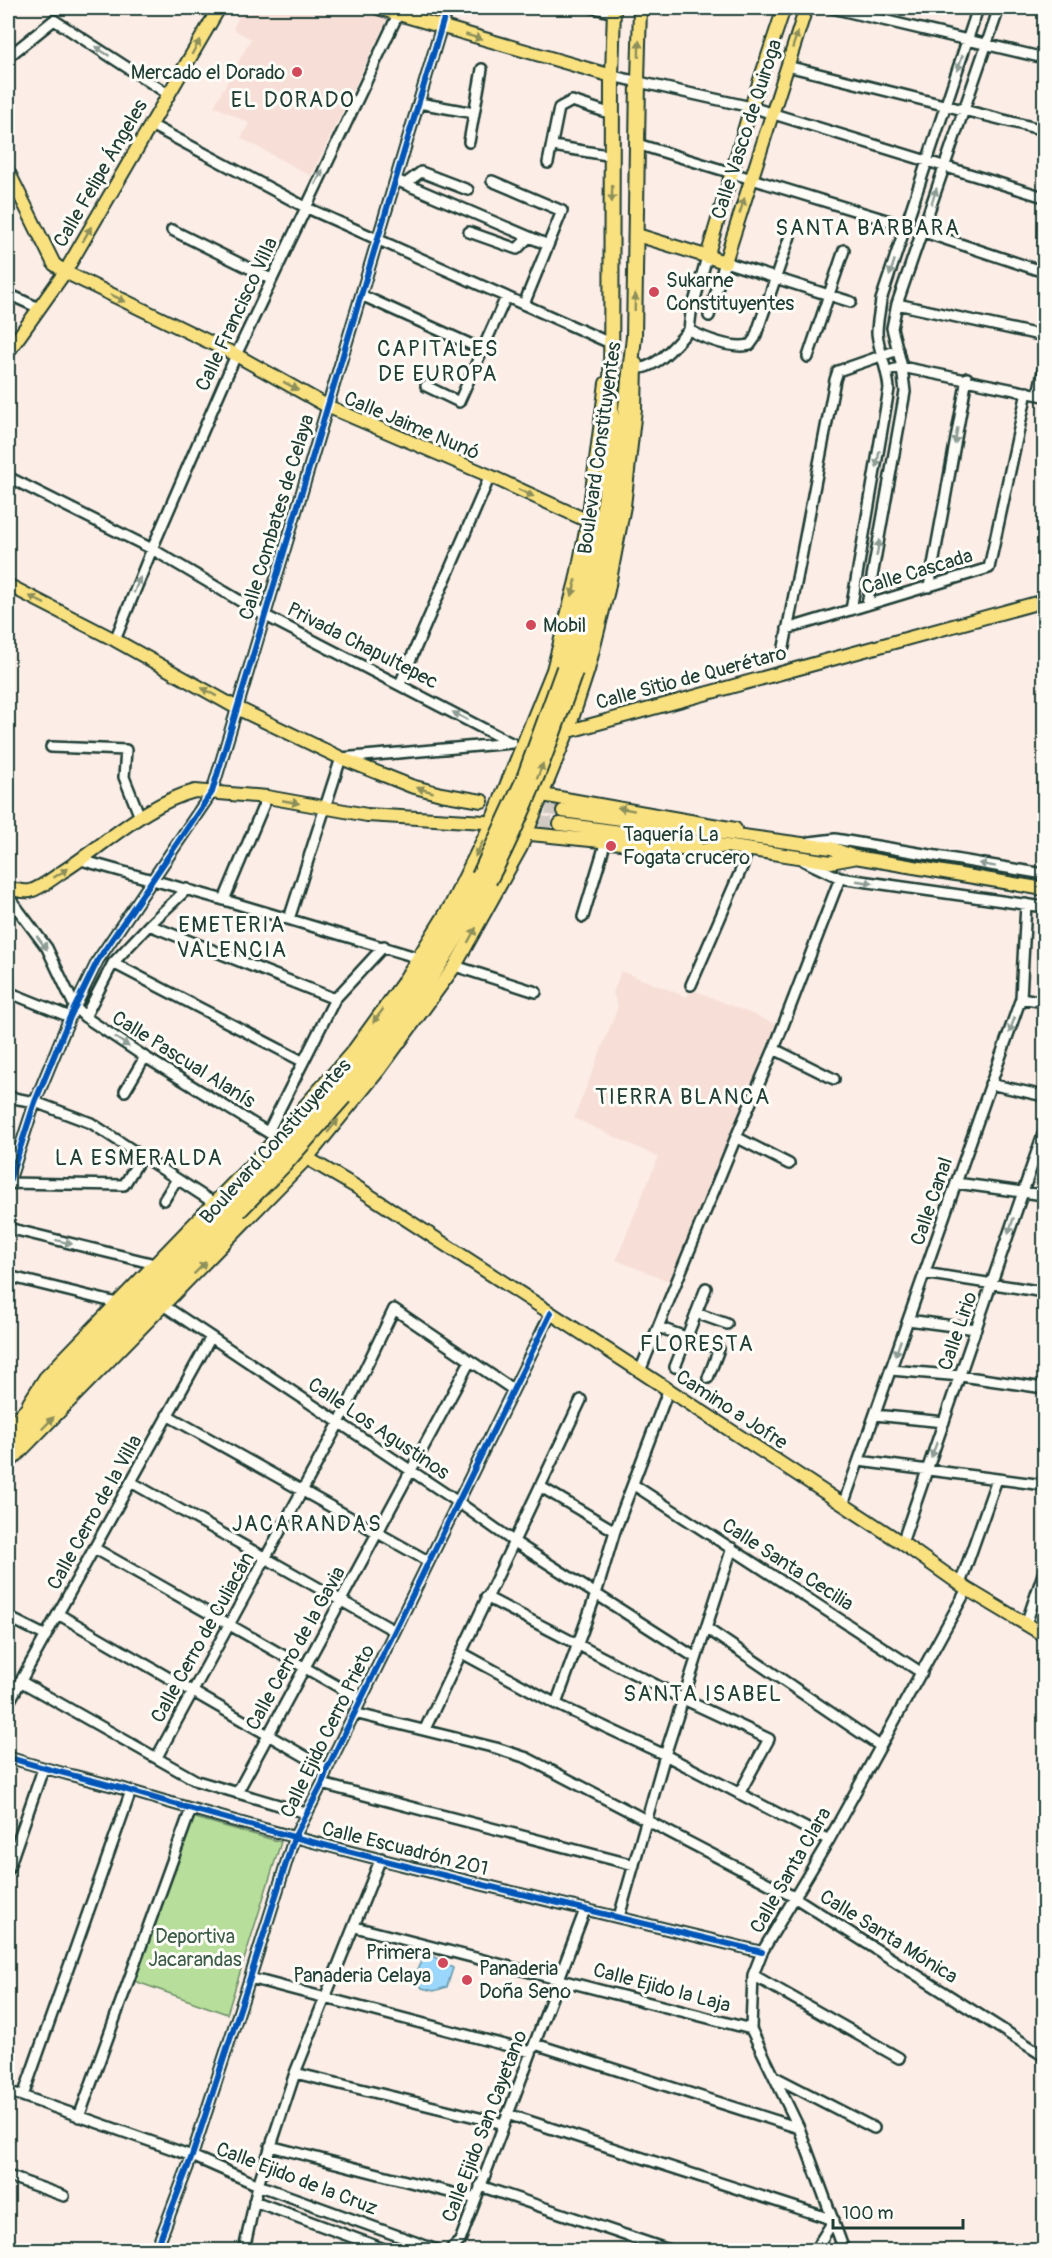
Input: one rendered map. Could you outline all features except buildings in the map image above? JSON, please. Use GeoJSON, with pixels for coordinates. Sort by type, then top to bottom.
{"type":"FeatureCollection","features":[{"type":"Feature","properties":{"kind":"highway","name":"Boulevard Constituyentes"},"geometry":{"type":"LineString","coordinates":[[8,1449],[315,1131],[371,1063],[438,969],[468,920],[510,842],[534,785],[575,672],[592,586],[604,501],[611,438],[612,76]]}},
{"type":"Feature","properties":{"kind":"highway","name":"Boulevard Constituyentes"},"geometry":{"type":"LineString","coordinates":[[592,586],[615,505],[633,369],[638,81]]}},
{"type":"Feature","properties":{"kind":"highway","name":"Boulevard Constituyentes"},"geometry":{"type":"LineString","coordinates":[[8,1429],[157,1296]]}},
{"type":"Feature","properties":{"kind":"main road","name":"Calle Felipe Ángeles"},"geometry":{"type":"LineString","coordinates":[[8,352],[65,272],[219,8]]}},
{"type":"Feature","properties":{"kind":"main road"},"geometry":{"type":"LineString","coordinates":[[378,8],[399,11],[441,28],[612,76]]}},
{"type":"Feature","properties":{"kind":"main road","name":"Boulevard Constituyentes"},"geometry":{"type":"LineString","coordinates":[[638,81],[640,8]]}},
{"type":"Feature","properties":{"kind":"main road","name":"Calle Vasco de Quiroga"},"geometry":{"type":"LineString","coordinates":[[707,257],[751,107],[784,8]]}},
{"type":"Feature","properties":{"kind":"main road","name":"Calle Vasco de Quiroga"},"geometry":{"type":"LineString","coordinates":[[725,262],[806,8]]}},
{"type":"Feature","properties":{"kind":"main road","name":"Boulevard Constituyentes"},"geometry":{"type":"LineString","coordinates":[[612,76],[614,10]]}},
{"type":"Feature","properties":{"kind":"main road","name":"Calle Jaime Nunó"},"geometry":{"type":"LineString","coordinates":[[8,171],[54,264],[65,272],[236,355],[327,406],[490,476],[588,522]]}},
{"type":"Feature","properties":{"kind":"main road"},"geometry":{"type":"LineString","coordinates":[[637,235],[725,262]]}},
{"type":"Feature","properties":{"kind":"main road"},"geometry":{"type":"LineString","coordinates":[[19,1418],[45,1378],[236,1181],[272,1135],[354,1050],[419,958],[451,905],[504,791],[518,743],[552,670],[576,581],[588,522],[610,343]]}},
{"type":"Feature","properties":{"kind":"main road"},"geometry":{"type":"LineString","coordinates":[[8,1464],[157,1296],[259,1208],[307,1158],[380,1070],[455,966],[527,833],[568,731],[588,670],[608,590],[624,507],[635,410],[633,369]]}},
{"type":"Feature","properties":{"kind":"main road"},"geometry":{"type":"LineString","coordinates":[[8,585],[115,639],[237,708],[342,758],[411,786],[482,801]]}},
{"type":"Feature","properties":{"kind":"main road","name":"Calle Sitio de Querétaro"},"geometry":{"type":"LineString","coordinates":[[518,743],[1044,601]]}},
{"type":"Feature","properties":{"kind":"main road"},"geometry":{"type":"LineString","coordinates":[[504,791],[543,795],[731,827],[764,840]]}},
{"type":"Feature","properties":{"kind":"main road"},"geometry":{"type":"LineString","coordinates":[[8,888],[20,891],[38,888],[140,817],[184,794],[195,792],[267,797],[367,814],[387,822],[487,825],[527,833],[700,850],[725,846]]}},
{"type":"Feature","properties":{"kind":"main road"},"geometry":{"type":"LineString","coordinates":[[563,811],[831,848],[855,858],[1044,889]]}},
{"type":"Feature","properties":{"kind":"main road"},"geometry":{"type":"LineString","coordinates":[[560,824],[831,862],[855,858]]}},
{"type":"Feature","properties":{"kind":"main road","name":"Camino a Jofre"},"geometry":{"type":"LineString","coordinates":[[272,1135],[640,1371],[964,1586],[1044,1635]]}},
{"type":"Feature","properties":{"kind":"street","name":"Calle Combates de Celaya"},"geometry":{"type":"LineString","coordinates":[[8,1184],[35,1102],[70,1017],[98,960],[212,792],[377,240],[401,182],[419,103],[447,8]]}},
{"type":"Feature","properties":{"kind":"street"},"geometry":{"type":"LineString","coordinates":[[594,8],[614,10]]}},
{"type":"Feature","properties":{"kind":"street"},"geometry":{"type":"LineString","coordinates":[[832,8],[1044,58]]}},
{"type":"Feature","properties":{"kind":"street"},"geometry":{"type":"LineString","coordinates":[[851,610],[889,389],[888,371],[881,356],[877,332],[881,300],[978,8]]}},
{"type":"Feature","properties":{"kind":"street"},"geometry":{"type":"LineString","coordinates":[[867,605],[905,392],[902,367],[892,328],[897,304],[999,8]]}},
{"type":"Feature","properties":{"kind":"street","name":"Calle Francisco Villa"},"geometry":{"type":"LineString","coordinates":[[115,639],[236,355],[399,11]]}},
{"type":"Feature","properties":{"kind":"street"},"geometry":{"type":"LineString","coordinates":[[8,57],[54,20],[168,94]]}},
{"type":"Feature","properties":{"kind":"street"},"geometry":{"type":"LineString","coordinates":[[787,66],[1044,130]]}},
{"type":"Feature","properties":{"kind":"street"},"geometry":{"type":"LineString","coordinates":[[469,142],[482,69]]}},
{"type":"Feature","properties":{"kind":"street"},"geometry":{"type":"LineString","coordinates":[[612,76],[751,107],[1044,196]]}},
{"type":"Feature","properties":{"kind":"street"},"geometry":{"type":"LineString","coordinates":[[548,163],[559,108],[572,101],[612,114]]}},
{"type":"Feature","properties":{"kind":"street"},"geometry":{"type":"LineString","coordinates":[[419,103],[474,113]]}},
{"type":"Feature","properties":{"kind":"street"},"geometry":{"type":"LineString","coordinates":[[151,125],[305,207],[610,343]]}},
{"type":"Feature","properties":{"kind":"street"},"geometry":{"type":"LineString","coordinates":[[637,144],[922,231],[1044,272]]}},
{"type":"Feature","properties":{"kind":"street"},"geometry":{"type":"LineString","coordinates":[[553,146],[613,156]]}},
{"type":"Feature","properties":{"kind":"street"},"geometry":{"type":"LineString","coordinates":[[401,182],[421,172],[468,190]]}},
{"type":"Feature","properties":{"kind":"street"},"geometry":{"type":"LineString","coordinates":[[492,181],[562,211],[524,304]]}},
{"type":"Feature","properties":{"kind":"street"},"geometry":{"type":"LineString","coordinates":[[401,182],[548,245]]}},
{"type":"Feature","properties":{"kind":"street"},"geometry":{"type":"LineString","coordinates":[[172,230],[271,279]]}},
{"type":"Feature","properties":{"kind":"street"},"geometry":{"type":"LineString","coordinates":[[469,232],[517,249],[522,247],[529,237]]}},
{"type":"Feature","properties":{"kind":"street"},"geometry":{"type":"LineString","coordinates":[[689,330],[702,337],[739,348],[750,345],[755,338],[790,236]]}},
{"type":"Feature","properties":{"kind":"street"},"geometry":{"type":"LineString","coordinates":[[808,357],[844,250]]}},
{"type":"Feature","properties":{"kind":"street"},"geometry":{"type":"LineString","coordinates":[[633,369],[647,367],[660,360],[689,330],[691,313],[707,257]]}},
{"type":"Feature","properties":{"kind":"street"},"geometry":{"type":"LineString","coordinates":[[709,316],[725,262],[775,280],[851,302]]}},
{"type":"Feature","properties":{"kind":"street"},"geometry":{"type":"LineString","coordinates":[[8,294],[39,308]]}},
{"type":"Feature","properties":{"kind":"street"},"geometry":{"type":"LineString","coordinates":[[361,295],[483,350]]}},
{"type":"Feature","properties":{"kind":"street"},"geometry":{"type":"LineString","coordinates":[[426,387],[459,402],[506,297]]}},
{"type":"Feature","properties":{"kind":"street"},"geometry":{"type":"LineString","coordinates":[[897,304],[1044,336]]}},
{"type":"Feature","properties":{"kind":"street"},"geometry":{"type":"LineString","coordinates":[[784,647],[838,372],[898,350]]}},
{"type":"Feature","properties":{"kind":"street"},"geometry":{"type":"LineString","coordinates":[[888,371],[902,367],[967,378],[1041,395],[1044,366]]}},
{"type":"Feature","properties":{"kind":"street"},"geometry":{"type":"LineString","coordinates":[[929,587],[967,378]]}},
{"type":"Feature","properties":{"kind":"street","name":"Calle Cascada"},"geometry":{"type":"LineString","coordinates":[[787,629],[989,568],[1027,392]]}},
{"type":"Feature","properties":{"kind":"street"},"geometry":{"type":"LineString","coordinates":[[400,684],[490,476]]}},
{"type":"Feature","properties":{"kind":"street","name":"Privada Chapultepec"},"geometry":{"type":"LineString","coordinates":[[8,477],[152,549],[264,615],[518,743]]}},
{"type":"Feature","properties":{"kind":"street","name":"Calle Sitio de Querétaro"},"geometry":{"type":"LineString","coordinates":[[342,758],[518,743]]}},
{"type":"Feature","properties":{"kind":"street"},"geometry":{"type":"LineString","coordinates":[[51,747],[126,750],[124,777],[140,817]]}},
{"type":"Feature","properties":{"kind":"street"},"geometry":{"type":"LineString","coordinates":[[289,920],[342,758]]}},
{"type":"Feature","properties":{"kind":"street"},"geometry":{"type":"LineString","coordinates":[[224,900],[267,797]]}},
{"type":"Feature","properties":{"kind":"street"},"geometry":{"type":"LineString","coordinates":[[801,844],[835,839],[1044,873]]}},
{"type":"Feature","properties":{"kind":"street"},"geometry":{"type":"LineString","coordinates":[[583,917],[606,841]]}},
{"type":"Feature","properties":{"kind":"street"},"geometry":{"type":"LineString","coordinates":[[691,985],[748,849]]}},
{"type":"Feature","properties":{"kind":"street"},"geometry":{"type":"LineString","coordinates":[[791,855],[840,878],[1044,907]]}},
{"type":"Feature","properties":{"kind":"street"},"geometry":{"type":"LineString","coordinates":[[81,860],[419,958]]}},
{"type":"Feature","properties":{"kind":"street"},"geometry":{"type":"LineString","coordinates":[[640,1371],[774,1049],[840,878]]}},
{"type":"Feature","properties":{"kind":"street"},"geometry":{"type":"LineString","coordinates":[[85,1017],[113,963],[187,890]]}},
{"type":"Feature","properties":{"kind":"street","name":"Calle Pascual Alanís"},"geometry":{"type":"LineString","coordinates":[[8,896],[47,948],[75,1007],[85,1017],[145,1057],[272,1135]]}},
{"type":"Feature","properties":{"kind":"street","name":"Calle Canal"},"geometry":{"type":"LineString","coordinates":[[843,1505],[1021,998],[1026,904]]}},
{"type":"Feature","properties":{"kind":"street"},"geometry":{"type":"LineString","coordinates":[[149,925],[335,999]]}},
{"type":"Feature","properties":{"kind":"street"},"geometry":{"type":"LineString","coordinates":[[272,1135],[302,1061],[335,999],[384,946]]}},
{"type":"Feature","properties":{"kind":"street"},"geometry":{"type":"LineString","coordinates":[[113,963],[302,1061]]}},
{"type":"Feature","properties":{"kind":"street"},"geometry":{"type":"LineString","coordinates":[[455,966],[536,992]]}},
{"type":"Feature","properties":{"kind":"street"},"geometry":{"type":"LineString","coordinates":[[8,992],[70,1017]]}},
{"type":"Feature","properties":{"kind":"street"},"geometry":{"type":"LineString","coordinates":[[1021,998],[1044,1002]]}},
{"type":"Feature","properties":{"kind":"street"},"geometry":{"type":"LineString","coordinates":[[774,1049],[834,1079]]}},
{"type":"Feature","properties":{"kind":"street"},"geometry":{"type":"LineString","coordinates":[[125,1091],[145,1057]]}},
{"type":"Feature","properties":{"kind":"street"},"geometry":{"type":"LineString","coordinates":[[990,1084],[1044,1096]]}},
{"type":"Feature","properties":{"kind":"street"},"geometry":{"type":"LineString","coordinates":[[8,1097],[35,1102],[91,1123],[214,1203]]}},
{"type":"Feature","properties":{"kind":"street","name":"Calle Lirio"},"geometry":{"type":"LineString","coordinates":[[902,1543],[1044,1131]]}},
{"type":"Feature","properties":{"kind":"street"},"geometry":{"type":"LineString","coordinates":[[736,1137],[789,1164]]}},
{"type":"Feature","properties":{"kind":"street"},"geometry":{"type":"LineString","coordinates":[[8,1184],[124,1185],[142,1156]]}},
{"type":"Feature","properties":{"kind":"street"},"geometry":{"type":"LineString","coordinates":[[164,1200],[177,1179]]}},
{"type":"Feature","properties":{"kind":"street"},"geometry":{"type":"LineString","coordinates":[[236,1181],[253,1191],[259,1208]]}},
{"type":"Feature","properties":{"kind":"street"},"geometry":{"type":"LineString","coordinates":[[956,1183],[1044,1195]]}},
{"type":"Feature","properties":{"kind":"street"},"geometry":{"type":"LineString","coordinates":[[8,1228],[155,1264]]}},
{"type":"Feature","properties":{"kind":"street"},"geometry":{"type":"LineString","coordinates":[[924,1273],[1044,1292]]}},
{"type":"Feature","properties":{"kind":"street"},"geometry":{"type":"LineString","coordinates":[[8,1276],[117,1303]]}},
{"type":"Feature","properties":{"kind":"street"},"geometry":{"type":"LineString","coordinates":[[675,1367],[706,1288]]}},
{"type":"Feature","properties":{"kind":"street","name":"Calle Los Agustinos"},"geometry":{"type":"LineString","coordinates":[[157,1296],[211,1337],[513,1541],[696,1658]]}},
{"type":"Feature","properties":{"kind":"street","name":"Calle Cerro de Culiacán"},"geometry":{"type":"LineString","coordinates":[[157,1757],[339,1423],[394,1309],[470,1361]]}},
{"type":"Feature","properties":{"kind":"street","name":"Calle Ejido Cerro Prieto"},"geometry":{"type":"LineString","coordinates":[[156,2250],[192,2156],[294,1838],[322,1784],[393,1630],[551,1313]]}},
{"type":"Feature","properties":{"kind":"street"},"geometry":{"type":"LineString","coordinates":[[696,1313],[727,1324]]}},
{"type":"Feature","properties":{"kind":"street"},"geometry":{"type":"LineString","coordinates":[[908,1320],[976,1329]]}},
{"type":"Feature","properties":{"kind":"street"},"geometry":{"type":"LineString","coordinates":[[658,1327],[719,1348],[708,1378]]}},
{"type":"Feature","properties":{"kind":"street","name":"Calle Cerro de la Villa"},"geometry":{"type":"LineString","coordinates":[[8,1704],[211,1337]]}},
{"type":"Feature","properties":{"kind":"street"},"geometry":{"type":"LineString","coordinates":[[470,1361],[512,1389]]}},
{"type":"Feature","properties":{"kind":"street","name":"Calle Cerro de la Gavia"},"geometry":{"type":"LineString","coordinates":[[237,1793],[470,1361]]}},
{"type":"Feature","properties":{"kind":"street"},"geometry":{"type":"LineString","coordinates":[[891,1370],[961,1376],[1044,1388]]}},
{"type":"Feature","properties":{"kind":"street"},"geometry":{"type":"LineString","coordinates":[[556,1704],[597,1594],[615,1531],[668,1391]]}},
{"type":"Feature","properties":{"kind":"street"},"geometry":{"type":"LineString","coordinates":[[425,1729],[581,1400]]}},
{"type":"Feature","properties":{"kind":"street"},"geometry":{"type":"LineString","coordinates":[[167,1415],[428,1561]]}},
{"type":"Feature","properties":{"kind":"street"},"geometry":{"type":"LineString","coordinates":[[875,1415],[945,1422]]}},
{"type":"Feature","properties":{"kind":"street"},"geometry":{"type":"LineString","coordinates":[[859,1461],[1044,1485]]}},
{"type":"Feature","properties":{"kind":"street","name":"Calle Santa Clara"},"geometry":{"type":"LineString","coordinates":[[844,2250],[799,2128],[751,2029],[753,1975],[762,1952],[829,1840],[922,1673],[964,1586],[997,1479]]}},
{"type":"Feature","properties":{"kind":"street"},"geometry":{"type":"LineString","coordinates":[[131,1482],[393,1630]]}},
{"type":"Feature","properties":{"kind":"street","name":"Calle Santa Cecilia"},"geometry":{"type":"LineString","coordinates":[[634,1485],[922,1673]]}},
{"type":"Feature","properties":{"kind":"street"},"geometry":{"type":"LineString","coordinates":[[541,1487],[615,1531]]}},
{"type":"Feature","properties":{"kind":"street"},"geometry":{"type":"LineString","coordinates":[[94,1548],[360,1699]]}},
{"type":"Feature","properties":{"kind":"street"},"geometry":{"type":"LineString","coordinates":[[618,1917],[665,1755],[732,1548]]}},
{"type":"Feature","properties":{"kind":"street"},"geometry":{"type":"LineString","coordinates":[[1026,1624],[1044,1573]]}},
{"type":"Feature","properties":{"kind":"street"},"geometry":{"type":"LineString","coordinates":[[486,1597],[683,1699],[769,1739],[739,1794]]}},
{"type":"Feature","properties":{"kind":"street"},"geometry":{"type":"LineString","coordinates":[[58,1614],[327,1769]]}},
{"type":"Feature","properties":{"kind":"street"},"geometry":{"type":"LineString","coordinates":[[8,1617],[46,1636]]}},
{"type":"Feature","properties":{"kind":"street"},"geometry":{"type":"LineString","coordinates":[[706,1628],[880,1746]]}},
{"type":"Feature","properties":{"kind":"street"},"geometry":{"type":"LineString","coordinates":[[462,1653],[556,1704],[665,1755],[829,1840]]}},
{"type":"Feature","properties":{"kind":"street"},"geometry":{"type":"LineString","coordinates":[[20,1681],[197,1781],[306,1813]]}},
{"type":"Feature","properties":{"kind":"street","name":"Calle Santa Mónica"},"geometry":{"type":"LineString","coordinates":[[354,1713],[425,1729],[527,1758],[794,1898],[1044,2056]]}},
{"type":"Feature","properties":{"kind":"street","name":"Calle Escuadrón 201"},"geometry":{"type":"LineString","coordinates":[[8,1757],[43,1769],[131,1791],[294,1838],[762,1952]]}},
{"type":"Feature","properties":{"kind":"street"},"geometry":{"type":"LineString","coordinates":[[8,1870],[43,1769]]}},
{"type":"Feature","properties":{"kind":"street"},"geometry":{"type":"LineString","coordinates":[[322,1784],[634,1865]]}},
{"type":"Feature","properties":{"kind":"street"},"geometry":{"type":"LineString","coordinates":[[23,2096],[131,1791]]}},
{"type":"Feature","properties":{"kind":"street"},"geometry":{"type":"LineString","coordinates":[[79,2117],[191,1809]]}},
{"type":"Feature","properties":{"kind":"street"},"geometry":{"type":"LineString","coordinates":[[244,2250],[258,2185],[295,2073],[355,1928],[381,1858]]}},
{"type":"Feature","properties":{"kind":"street","name":"Calle Ejido San Cayetano"},"geometry":{"type":"LineString","coordinates":[[450,2250],[460,2241],[585,1910]]}},
{"type":"Feature","properties":{"kind":"street","name":"Calle Ejido la Laja"},"geometry":{"type":"LineString","coordinates":[[355,1928],[751,2029]]}},
{"type":"Feature","properties":{"kind":"street"},"geometry":{"type":"LineString","coordinates":[[753,1975],[899,2058]]}},
{"type":"Feature","properties":{"kind":"street"},"geometry":{"type":"LineString","coordinates":[[250,1978],[533,2048],[799,2128]]}},
{"type":"Feature","properties":{"kind":"street"},"geometry":{"type":"LineString","coordinates":[[295,2073],[505,2119],[834,2220],[815,2250]]}},
{"type":"Feature","properties":{"kind":"street"},"geometry":{"type":"LineString","coordinates":[[774,2077],[874,2128]]}},
{"type":"Feature","properties":{"kind":"street","name":"Calle Ejido de la Cruz"},"geometry":{"type":"LineString","coordinates":[[8,2091],[192,2156],[258,2185],[437,2250]]}},
{"type":"Feature","properties":{"kind":"street"},"geometry":{"type":"LineString","coordinates":[[270,2146],[476,2199]]}},
{"type":"Feature","properties":{"kind":"street"},"geometry":{"type":"LineString","coordinates":[[8,2176],[64,2196]]}},
{"type":"Feature","properties":{"kind":"street"},"geometry":{"type":"LineString","coordinates":[[480,2186],[669,2250]]}},
{"type":"Feature","properties":{"kind":"street"},"geometry":{"type":"LineString","coordinates":[[254,2201],[387,2250]]}},
{"type":"Feature","properties":{"kind":"shaded area","name":"Mercado el Dorado"},"geometry":{"type":"Polygon","coordinates":[[[243,8],[369,8],[390,14],[311,176],[241,138],[249,123],[214,106],[251,39],[233,29],[243,8]]]}},
{"type":"Feature","properties":{"kind":"shaded area"},"geometry":{"type":"Polygon","coordinates":[[[621,971],[687,997],[691,989],[778,1025],[671,1282],[616,1260],[658,1157],[574,1118],[618,1007],[613,993],[621,971]]]}},
{"type":"Feature","properties":{"kind":"green space","name":"Deportiva Jacarandas"},"geometry":{"type":"Polygon","coordinates":[[[192,1817],[281,1842],[227,2014],[129,1979],[192,1817]]]}},
{"type":"Feature","properties":{"kind":"water"},"geometry":{"type":"Polygon","coordinates":[[[427,1952],[453,1968],[447,1987],[434,1991],[422,1988],[414,1974],[427,1952]]]}},
{"type":"Feature","properties":{"kind":"tunnel"},"geometry":{"type":"LineString","coordinates":[[528,806],[563,811]]}},
{"type":"Feature","properties":{"kind":"tunnel"},"geometry":{"type":"LineString","coordinates":[[522,820],[560,824]]}},
{"type":"Feature","properties":{"kind":"cycle path"},"geometry":{"type":"LineString","coordinates":[[8,1185],[35,1102],[70,1017],[98,960],[212,792],[447,8]]}},
{"type":"Feature","properties":{"kind":"cycle path"},"geometry":{"type":"LineString","coordinates":[[156,2250],[192,2156],[294,1838],[551,1313]]}},
{"type":"Feature","properties":{"kind":"cycle path"},"geometry":{"type":"LineString","coordinates":[[8,1757],[290,1836],[762,1952]]}},
{"type":"Feature","properties":{"kind":"place","name":"Mercado el Dorado"},"geometry":{"type":"Point","coordinates":[297,72]}},
{"type":"Feature","properties":{"kind":"place","name":"Sukarne Constituyentes"},"geometry":{"type":"Point","coordinates":[654,292]}},
{"type":"Feature","properties":{"kind":"place","name":"Mobil"},"geometry":{"type":"Point","coordinates":[531,625]}},
{"type":"Feature","properties":{"kind":"place","name":"Taquería La Fogata crucero"},"geometry":{"type":"Point","coordinates":[611,846]}},
{"type":"Feature","properties":{"kind":"place","name":"Primera Panaderia Celaya"},"geometry":{"type":"Point","coordinates":[443,1963]}},
{"type":"Feature","properties":{"kind":"place","name":"Panaderia Doña Seno"},"geometry":{"type":"Point","coordinates":[467,1980]}},
{"type":"Feature","properties":{"kind":"district","name":"EL DORADO"},"geometry":{"type":"Point","coordinates":[293,99]}},
{"type":"Feature","properties":{"kind":"district","name":"SANTA BARBARA"},"geometry":{"type":"Point","coordinates":[868,227]}},
{"type":"Feature","properties":{"kind":"district","name":"CAPITALES DE EUROPA"},"geometry":{"type":"Point","coordinates":[438,360]}},
{"type":"Feature","properties":{"kind":"district","name":"EMETERIA VALENCIA"},"geometry":{"type":"Point","coordinates":[232,936]}},
{"type":"Feature","properties":{"kind":"district","name":"TIERRA BLANCA"},"geometry":{"type":"Point","coordinates":[683,1096]}},
{"type":"Feature","properties":{"kind":"district","name":"LA ESMERALDA"},"geometry":{"type":"Point","coordinates":[139,1157]}},
{"type":"Feature","properties":{"kind":"district","name":"FLORESTA"},"geometry":{"type":"Point","coordinates":[697,1343]}},
{"type":"Feature","properties":{"kind":"district","name":"JACARANDAS"},"geometry":{"type":"Point","coordinates":[307,1523]}},
{"type":"Feature","properties":{"kind":"district","name":"SANTA ISABEL"},"geometry":{"type":"Point","coordinates":[703,1693]}}]}
